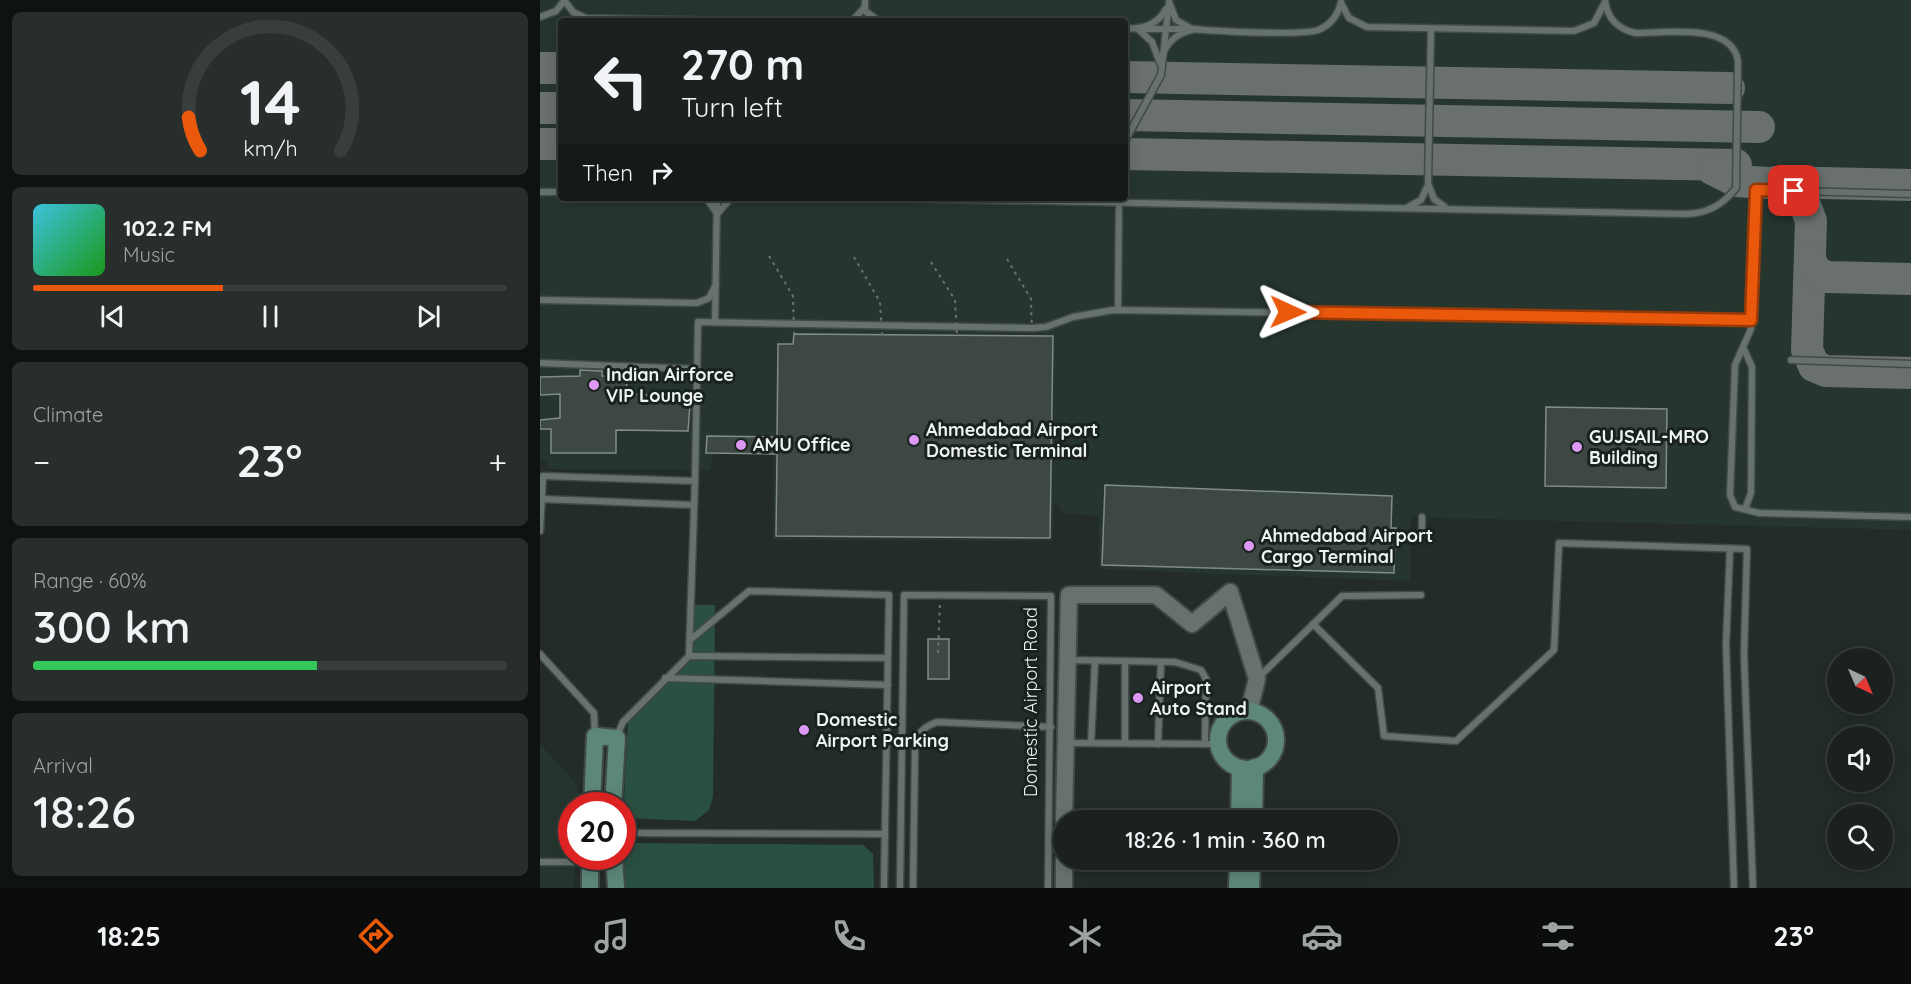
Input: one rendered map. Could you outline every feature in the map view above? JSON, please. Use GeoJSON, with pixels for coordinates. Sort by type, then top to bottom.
{"type":"FeatureCollection","features":[{"type":"Feature","properties":{"kind":"main road"},"geometry":{"type":"LineString","coordinates":[[1249,711],[1265,717],[1271,724],[1276,740],[1270,757],[1247,767],[1224,757],[1212,744],[1224,722],[1231,716],[1249,711]]}},
{"type":"Feature","properties":{"kind":"main road"},"geometry":{"type":"LineString","coordinates":[[593,792],[595,736],[617,738],[615,792]]}},
{"type":"Feature","properties":{"kind":"main road"},"geometry":{"type":"LineString","coordinates":[[1241,810],[1247,767]]}},
{"type":"Feature","properties":{"kind":"main road"},"geometry":{"type":"LineString","coordinates":[[1247,767],[1253,810]]}},
{"type":"Feature","properties":{"kind":"main road"},"geometry":{"type":"LineString","coordinates":[[588,870],[590,888]]}},
{"type":"Feature","properties":{"kind":"main road"},"geometry":{"type":"LineString","coordinates":[[615,870],[616,888]]}},
{"type":"Feature","properties":{"kind":"main road"},"geometry":{"type":"LineString","coordinates":[[1237,888],[1238,870]]}},
{"type":"Feature","properties":{"kind":"main road"},"geometry":{"type":"LineString","coordinates":[[1251,888],[1252,870]]}},
{"type":"Feature","properties":{"kind":"street"},"geometry":{"type":"LineString","coordinates":[[1064,810],[1069,595],[1156,595],[1191,624],[1230,592],[1257,679],[1249,711]]}},
{"type":"Feature","properties":{"kind":"street"},"geometry":{"type":"LineString","coordinates":[[1064,870],[1064,888]]}},
{"type":"Feature","properties":{"kind":"lane"},"geometry":{"type":"LineString","coordinates":[[540,17],[556,11],[564,0],[573,12],[586,18]]}},
{"type":"Feature","properties":{"kind":"lane"},"geometry":{"type":"LineString","coordinates":[[1341,1],[1349,18],[1362,26],[1580,31],[1598,19],[1605,0]]}},
{"type":"Feature","properties":{"kind":"lane"},"geometry":{"type":"LineString","coordinates":[[1128,200],[1693,214],[1717,206],[1736,188],[1738,61],[1733,47],[1726,39],[1712,34],[1635,33],[1625,30],[1609,16],[1605,0]]}},
{"type":"Feature","properties":{"kind":"lane"},"geometry":{"type":"LineString","coordinates":[[1169,1],[1171,12],[1179,23],[1196,29]]}},
{"type":"Feature","properties":{"kind":"lane"},"geometry":{"type":"LineString","coordinates":[[1128,136],[1161,75],[1160,63],[1169,1]]}},
{"type":"Feature","properties":{"kind":"lane"},"geometry":{"type":"LineString","coordinates":[[1138,29],[1160,18],[1169,1]]}},
{"type":"Feature","properties":{"kind":"lane"},"geometry":{"type":"LineString","coordinates":[[1128,28],[1314,31],[1334,18],[1341,1]]}},
{"type":"Feature","properties":{"kind":"lane"},"geometry":{"type":"LineString","coordinates":[[854,18],[865,3]]}},
{"type":"Feature","properties":{"kind":"lane"},"geometry":{"type":"LineString","coordinates":[[865,3],[865,11],[875,18]]}},
{"type":"Feature","properties":{"kind":"lane"},"geometry":{"type":"LineString","coordinates":[[1138,29],[1152,42],[1160,63]]}},
{"type":"Feature","properties":{"kind":"lane"},"geometry":{"type":"LineString","coordinates":[[1160,63],[1164,50],[1173,40],[1184,32],[1196,29]]}},
{"type":"Feature","properties":{"kind":"lane"},"geometry":{"type":"LineString","coordinates":[[1431,29],[1428,184],[1434,199],[1449,208]]}},
{"type":"Feature","properties":{"kind":"lane"},"geometry":{"type":"LineString","coordinates":[[1401,208],[1418,202],[1428,184]]}},
{"type":"Feature","properties":{"kind":"lane"},"geometry":{"type":"LineString","coordinates":[[1745,509],[1751,493],[1752,367],[1744,348],[1744,342],[1750,332],[1751,320],[1756,190],[1911,194]]}},
{"type":"Feature","properties":{"kind":"lane"},"geometry":{"type":"LineString","coordinates":[[540,192],[558,192]]}},
{"type":"Feature","properties":{"kind":"lane"},"geometry":{"type":"LineString","coordinates":[[709,201],[717,215]]}},
{"type":"Feature","properties":{"kind":"lane"},"geometry":{"type":"LineString","coordinates":[[715,322],[717,201]]}},
{"type":"Feature","properties":{"kind":"lane"},"geometry":{"type":"LineString","coordinates":[[717,215],[721,206],[727,201]]}},
{"type":"Feature","properties":{"kind":"lane"},"geometry":{"type":"LineString","coordinates":[[1118,310],[1119,201]]}},
{"type":"Feature","properties":{"kind":"lane"},"geometry":{"type":"LineString","coordinates":[[540,300],[697,303],[709,298],[716,284]]}},
{"type":"Feature","properties":{"kind":"lane"},"geometry":{"type":"LineString","coordinates":[[689,656],[698,322],[1032,328],[1118,310],[1751,320]]}},
{"type":"Feature","properties":{"kind":"lane"},"geometry":{"type":"LineString","coordinates":[[1744,348],[1734,365],[1730,495],[1733,505],[1762,514],[1911,517]]}},
{"type":"Feature","properties":{"kind":"lane"},"geometry":{"type":"LineString","coordinates":[[1791,360],[1911,364]]}},
{"type":"Feature","properties":{"kind":"lane"},"geometry":{"type":"LineString","coordinates":[[540,363],[695,369]]}},
{"type":"Feature","properties":{"kind":"lane"},"geometry":{"type":"LineString","coordinates":[[540,531],[542,476],[695,481]]}},
{"type":"Feature","properties":{"kind":"lane"},"geometry":{"type":"LineString","coordinates":[[542,499],[694,505]]}},
{"type":"Feature","properties":{"kind":"lane"},"geometry":{"type":"LineString","coordinates":[[1422,517],[1422,534]]}},
{"type":"Feature","properties":{"kind":"lane"},"geometry":{"type":"LineString","coordinates":[[1313,624],[1378,688],[1384,736],[1456,741],[1554,650],[1559,543],[1747,549],[1744,655],[1753,888]]}},
{"type":"Feature","properties":{"kind":"lane"},"geometry":{"type":"LineString","coordinates":[[1730,549],[1726,645],[1734,888]]}},
{"type":"Feature","properties":{"kind":"lane"},"geometry":{"type":"LineString","coordinates":[[690,640],[749,591],[888,595],[884,888]]}},
{"type":"Feature","properties":{"kind":"lane","name":"Domestic Airport Road"},"geometry":{"type":"LineString","coordinates":[[900,888],[904,595],[1051,596],[1048,888]]}},
{"type":"Feature","properties":{"kind":"lane"},"geometry":{"type":"LineString","coordinates":[[1257,679],[1342,596],[1421,595]]}},
{"type":"Feature","properties":{"kind":"lane"},"geometry":{"type":"LineString","coordinates":[[540,654],[594,713],[595,736]]}},
{"type":"Feature","properties":{"kind":"lane"},"geometry":{"type":"LineString","coordinates":[[617,738],[623,722],[689,656],[888,658]]}},
{"type":"Feature","properties":{"kind":"lane"},"geometry":{"type":"LineString","coordinates":[[1065,743],[1212,744],[1206,679],[1201,670],[1192,666],[1161,662],[1067,660]]}},
{"type":"Feature","properties":{"kind":"lane"},"geometry":{"type":"LineString","coordinates":[[1091,743],[1095,661]]}},
{"type":"Feature","properties":{"kind":"lane"},"geometry":{"type":"LineString","coordinates":[[1125,661],[1125,743]]}},
{"type":"Feature","properties":{"kind":"lane"},"geometry":{"type":"LineString","coordinates":[[1158,744],[1161,662]]}},
{"type":"Feature","properties":{"kind":"lane"},"geometry":{"type":"LineString","coordinates":[[665,678],[888,685]]}},
{"type":"Feature","properties":{"kind":"lane"},"geometry":{"type":"LineString","coordinates":[[913,888],[915,749],[920,732],[926,726],[937,722],[1051,727]]}},
{"type":"Feature","properties":{"kind":"lane"},"geometry":{"type":"LineString","coordinates":[[636,833],[885,834]]}},
{"type":"Feature","properties":{"kind":"lane"},"geometry":{"type":"LineString","coordinates":[[540,862],[558,861]]}},
{"type":"Feature","properties":{"kind":"path"},"geometry":{"type":"LineString","coordinates":[[770,256],[793,296],[794,334]]}},
{"type":"Feature","properties":{"kind":"path"},"geometry":{"type":"LineString","coordinates":[[854,257],[880,302],[882,335]]}},
{"type":"Feature","properties":{"kind":"path"},"geometry":{"type":"LineString","coordinates":[[1007,259],[1031,299],[1032,336]]}},
{"type":"Feature","properties":{"kind":"path"},"geometry":{"type":"LineString","coordinates":[[931,262],[955,300],[957,336]]}},
{"type":"Feature","properties":{"kind":"path"},"geometry":{"type":"LineString","coordinates":[[938,653],[940,595]]}},
{"type":"Feature","properties":{"kind":"shaded area"},"geometry":{"type":"Polygon","coordinates":[[[540,0],[1911,0],[1911,530],[1410,517],[1410,581],[1099,569],[1099,516],[1061,513],[1060,505],[1054,505],[1053,541],[773,540],[774,449],[715,448],[710,470],[548,469],[547,461],[540,459],[540,0]]]}},
{"type":"Feature","properties":{"kind":"shaded area"},"geometry":{"type":"Polygon","coordinates":[[[540,744],[578,786],[578,792],[558,792],[558,870],[575,870],[574,888],[540,888],[540,744]]]}},
{"type":"Feature","properties":{"kind":"green space"},"geometry":{"type":"Polygon","coordinates":[[[693,605],[715,605],[713,797],[709,810],[695,821],[636,819],[636,792],[624,792],[628,722],[692,659],[693,605]]]}},
{"type":"Feature","properties":{"kind":"green space"},"geometry":{"type":"Polygon","coordinates":[[[636,843],[863,845],[873,854],[874,888],[623,888],[624,870],[636,870],[636,843]]]}},
{"type":"Feature","properties":{"kind":"building","name":"Ahmedabad Airport Domestic Terminal"},"geometry":{"type":"Polygon","coordinates":[[[794,334],[1053,336],[1050,538],[776,536],[777,454],[706,453],[707,436],[777,437],[778,344],[793,344],[794,334]]]}},
{"type":"Feature","properties":{"kind":"building"},"geometry":{"type":"Polygon","coordinates":[[[580,370],[602,371],[602,376],[627,377],[626,394],[668,396],[669,391],[691,391],[688,431],[616,430],[616,453],[551,453],[551,429],[540,429],[540,420],[560,418],[560,394],[540,395],[540,377],[580,376],[580,370]]]}},
{"type":"Feature","properties":{"kind":"building"},"geometry":{"type":"Polygon","coordinates":[[[1546,407],[1667,409],[1666,488],[1545,486],[1546,407]]]}},
{"type":"Feature","properties":{"kind":"building","name":"Ahmedabad Airport Cargo Terminal"},"geometry":{"type":"Polygon","coordinates":[[[1105,485],[1392,496],[1391,528],[1396,528],[1394,573],[1102,565],[1105,485]]]}},
{"type":"Feature","properties":{"kind":"building"},"geometry":{"type":"Polygon","coordinates":[[[928,639],[949,639],[949,679],[928,679],[928,639]]]}},
{"type":"Feature","properties":{"kind":"taxiway"},"geometry":{"type":"LineString","coordinates":[[540,68],[558,68]]}},
{"type":"Feature","properties":{"kind":"taxiway"},"geometry":{"type":"LineString","coordinates":[[1128,77],[1729,88]]}},
{"type":"Feature","properties":{"kind":"taxiway"},"geometry":{"type":"LineString","coordinates":[[540,108],[558,108]]}},
{"type":"Feature","properties":{"kind":"taxiway"},"geometry":{"type":"LineString","coordinates":[[1128,115],[1759,127]]}},
{"type":"Feature","properties":{"kind":"taxiway"},"geometry":{"type":"LineString","coordinates":[[540,144],[558,144]]}},
{"type":"Feature","properties":{"kind":"taxiway"},"geometry":{"type":"LineString","coordinates":[[1128,154],[1736,165]]}},
{"type":"Feature","properties":{"kind":"taxiway"},"geometry":{"type":"LineString","coordinates":[[1712,169],[1736,181],[1783,184],[1805,205],[1811,221],[1807,350],[1814,366],[1826,371],[1911,373]]}},
{"type":"Feature","properties":{"kind":"taxiway"},"geometry":{"type":"LineString","coordinates":[[1776,182],[1911,185]]}},
{"type":"Feature","properties":{"kind":"taxiway"},"geometry":{"type":"LineString","coordinates":[[1810,259],[1815,271],[1827,277],[1911,279]]}},
{"type":"Feature","properties":{"kind":"place","name":"Indian Airforce VIP Lounge"},"geometry":{"type":"Point","coordinates":[594,385]}},
{"type":"Feature","properties":{"kind":"place","name":"Ahmedabad Airport Domestic Terminal"},"geometry":{"type":"Point","coordinates":[914,440]}},
{"type":"Feature","properties":{"kind":"place","name":"AMU Office"},"geometry":{"type":"Point","coordinates":[741,445]}},
{"type":"Feature","properties":{"kind":"place","name":"GUJSAIL-MRO Building"},"geometry":{"type":"Point","coordinates":[1577,447]}},
{"type":"Feature","properties":{"kind":"place","name":"Ahmedabad Airport Cargo Terminal"},"geometry":{"type":"Point","coordinates":[1249,546]}},
{"type":"Feature","properties":{"kind":"place","name":"Airport Auto Stand"},"geometry":{"type":"Point","coordinates":[1138,698]}},
{"type":"Feature","properties":{"kind":"place","name":"Domestic Airport Parking"},"geometry":{"type":"Point","coordinates":[804,730]}},
{"type":"Feature","properties":{"kind":"route"},"geometry":{"type":"LineString","coordinates":[[1288,312],[1751,320],[1756,190],[1794,191]]}}]}
